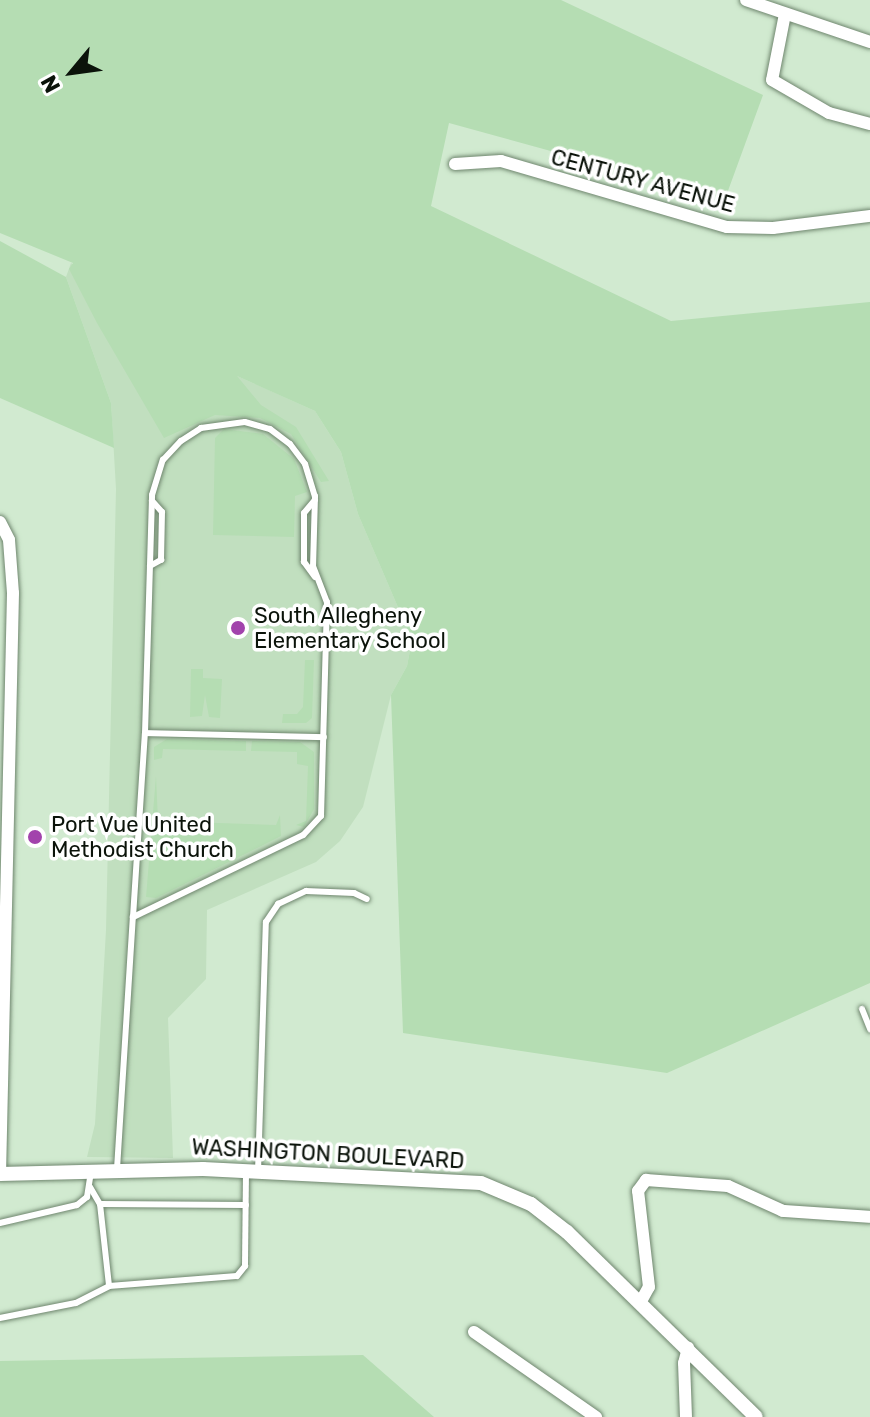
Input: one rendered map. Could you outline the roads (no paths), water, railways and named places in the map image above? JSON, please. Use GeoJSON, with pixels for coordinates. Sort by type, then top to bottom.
{"type":"FeatureCollection","features":[{"type":"Feature","properties":{"kind":"street"},"geometry":{"type":"LineString","coordinates":[[746,0],[870,42]]}},
{"type":"Feature","properties":{"kind":"street"},"geometry":{"type":"LineString","coordinates":[[785,14],[772,80],[829,113],[870,124]]}},
{"type":"Feature","properties":{"kind":"street","name":"CENTURY AVENUE"},"geometry":{"type":"LineString","coordinates":[[455,164],[501,161],[727,227],[773,228],[870,216]]}},
{"type":"Feature","properties":{"kind":"street"},"geometry":{"type":"LineString","coordinates":[[0,522],[9,540],[13,593],[0,1174]]}},
{"type":"Feature","properties":{"kind":"street","name":"WASHINGTON BOULEVARD"},"geometry":{"type":"LineString","coordinates":[[0,1174],[117,1169],[481,1183],[531,1204],[688,1348],[756,1417]]}},
{"type":"Feature","properties":{"kind":"street"},"geometry":{"type":"LineString","coordinates":[[640,1303],[649,1287],[638,1191],[646,1180],[728,1186],[783,1211],[870,1217]]}},
{"type":"Feature","properties":{"kind":"street"},"geometry":{"type":"LineString","coordinates":[[474,1332],[596,1417]]}},
{"type":"Feature","properties":{"kind":"street"},"geometry":{"type":"LineString","coordinates":[[686,1417],[684,1363],[688,1348]]}},
{"type":"Feature","properties":{"kind":"lane"},"geometry":{"type":"LineString","coordinates":[[117,1169],[133,917],[145,733],[152,501],[163,460],[181,441],[201,428],[234,422],[270,429],[290,444],[310,475],[315,500],[313,566],[327,602],[321,816],[315,828],[133,917]]}},
{"type":"Feature","properties":{"kind":"lane"},"geometry":{"type":"LineString","coordinates":[[315,500],[304,513],[304,562],[323,587]]}},
{"type":"Feature","properties":{"kind":"lane"},"geometry":{"type":"LineString","coordinates":[[145,733],[324,737]]}},
{"type":"Feature","properties":{"kind":"lane"},"geometry":{"type":"LineString","coordinates":[[0,1318],[76,1303],[109,1286],[237,1276],[245,1266],[246,1205],[252,1175],[262,1154],[266,922],[278,904],[306,891],[354,893],[367,899]]}},
{"type":"Feature","properties":{"kind":"lane"},"geometry":{"type":"LineString","coordinates":[[862,1009],[870,1029]]}},
{"type":"Feature","properties":{"kind":"lane"},"geometry":{"type":"LineString","coordinates":[[0,1223],[77,1205],[90,1187],[91,1169]]}},
{"type":"Feature","properties":{"kind":"lane"},"geometry":{"type":"LineString","coordinates":[[90,1187],[100,1204],[109,1286]]}},
{"type":"Feature","properties":{"kind":"lane"},"geometry":{"type":"LineString","coordinates":[[100,1204],[246,1205]]}},
{"type":"Feature","properties":{"kind":"place","name":"South Allegheny Elementary School"},"geometry":{"type":"Point","coordinates":[238,628]}},
{"type":"Feature","properties":{"kind":"place","name":"Port Vue United Methodist Church"},"geometry":{"type":"Point","coordinates":[35,837]}}]}
